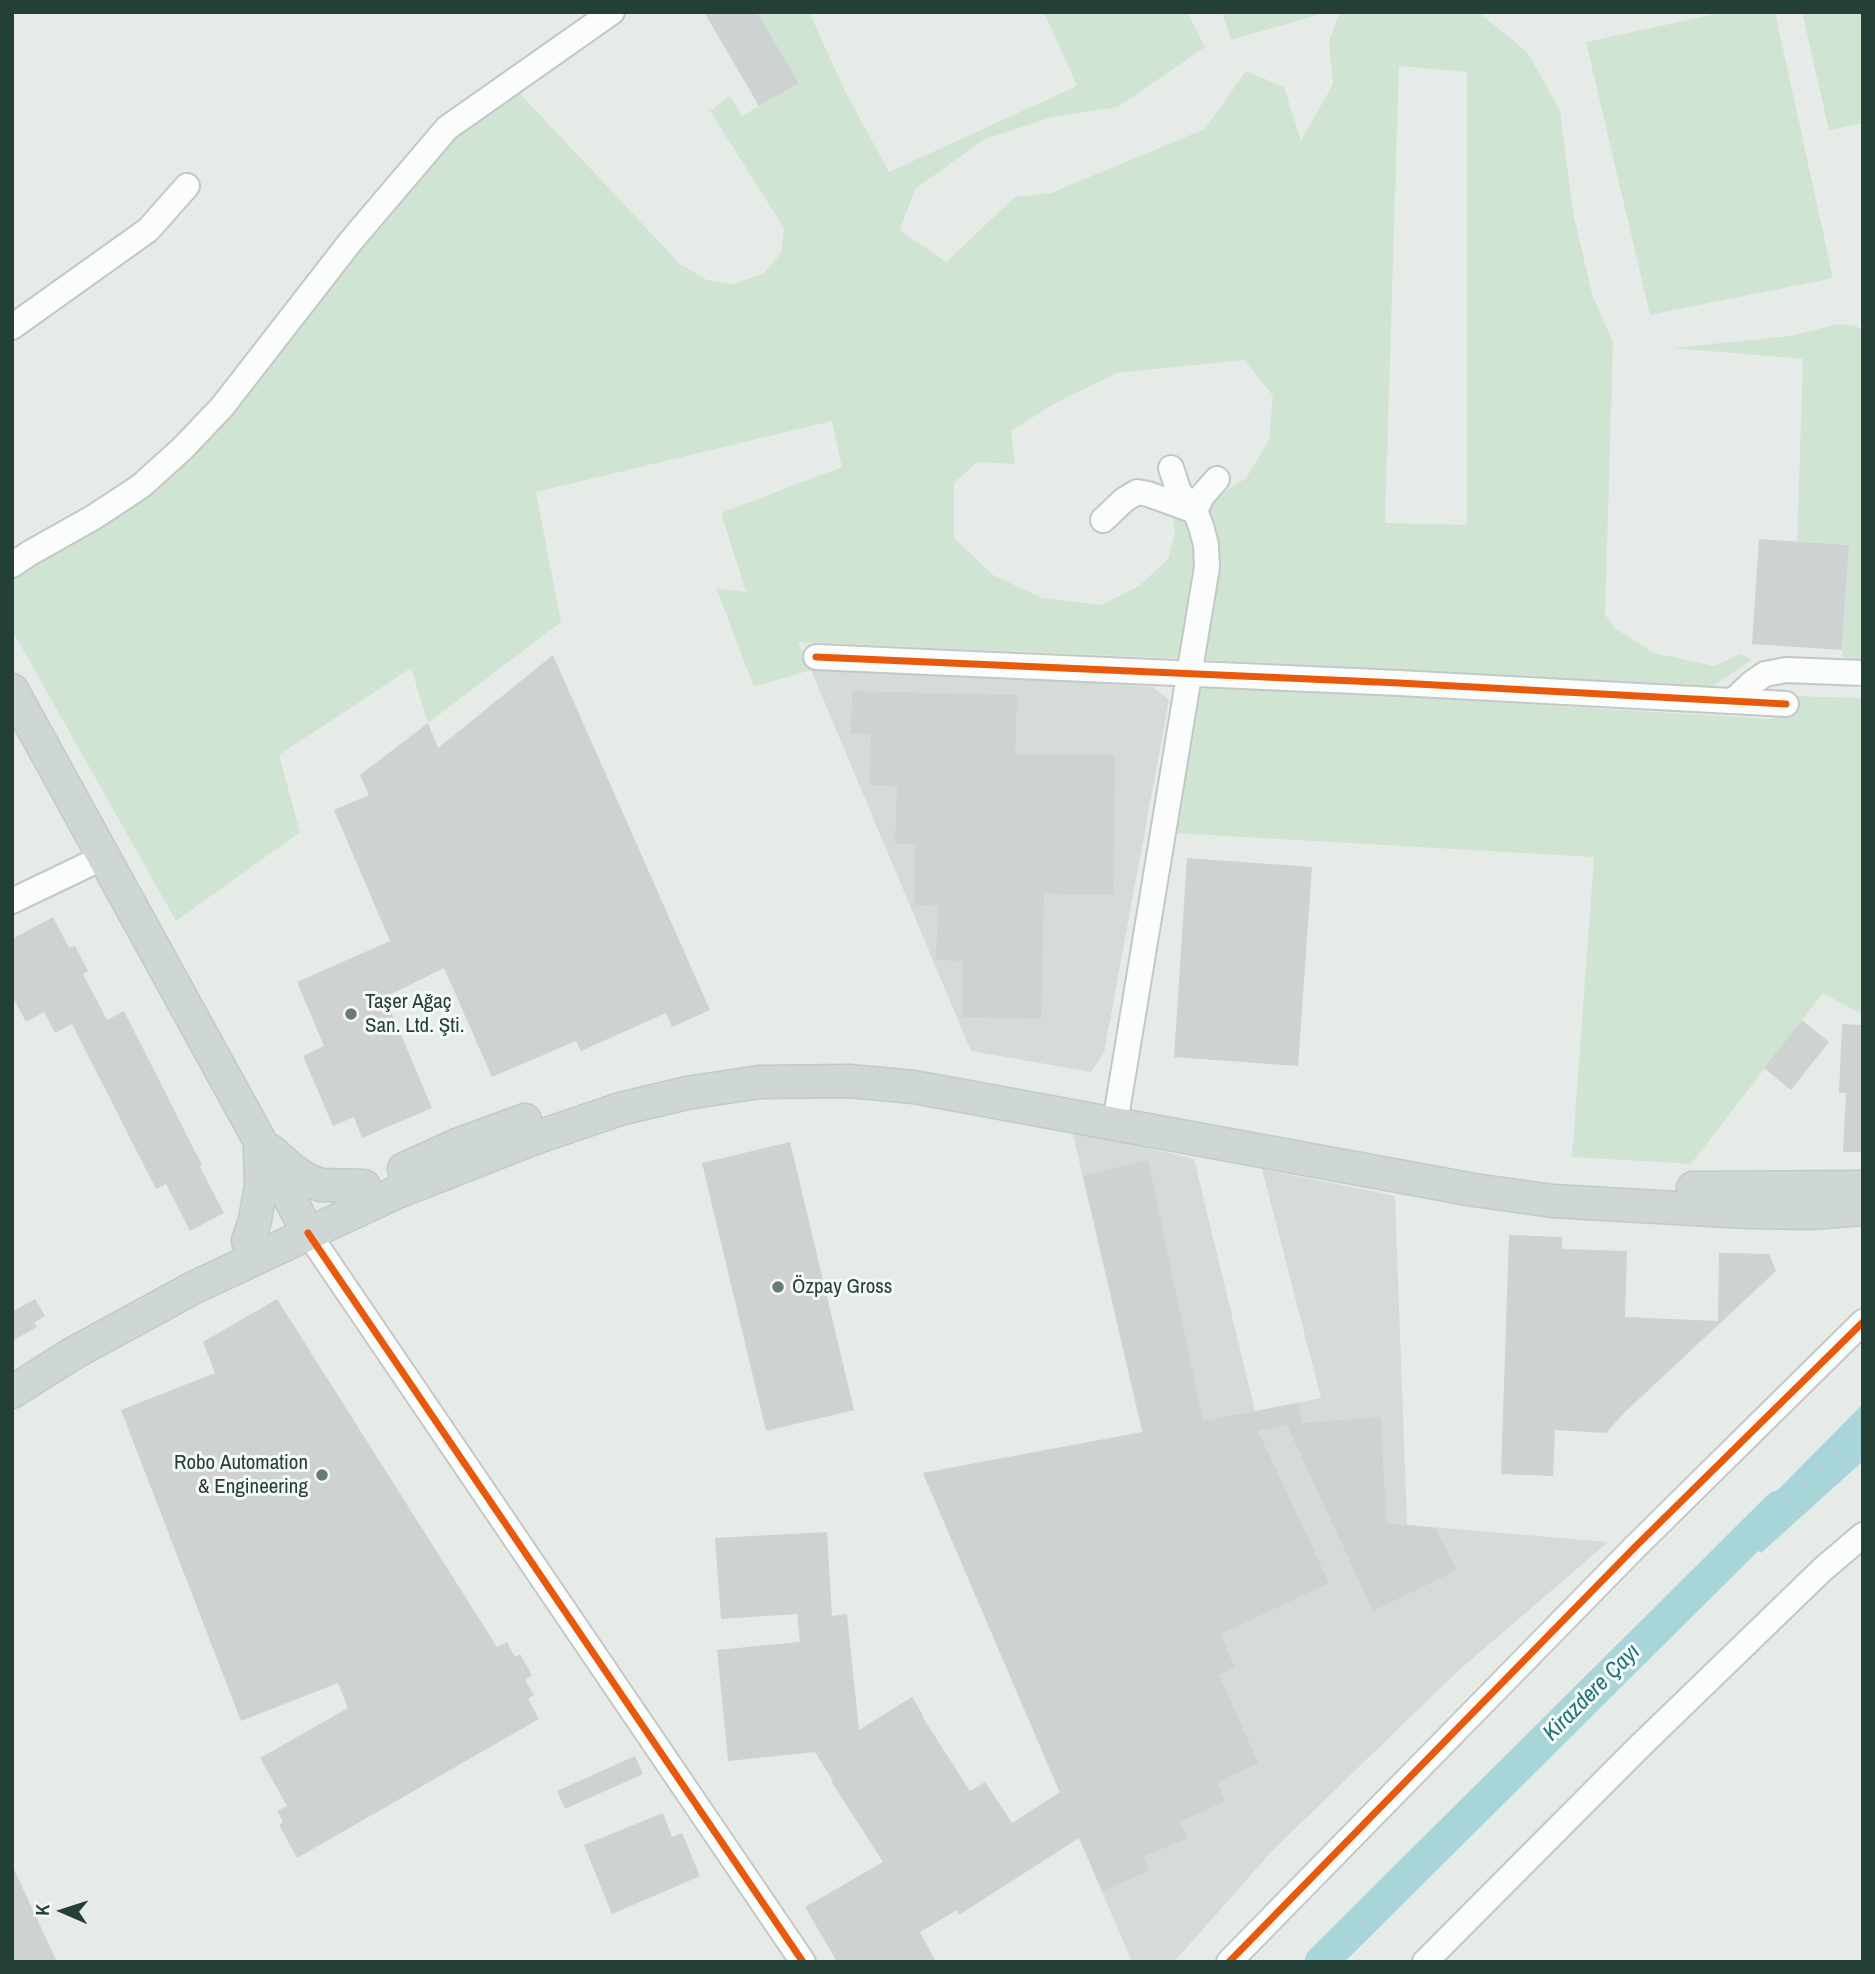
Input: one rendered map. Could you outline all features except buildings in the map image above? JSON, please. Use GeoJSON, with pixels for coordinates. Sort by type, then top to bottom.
{"type":"FeatureCollection","features":[{"type":"Feature","properties":{"kind":"main road"},"geometry":{"type":"LineString","coordinates":[[12,690],[304,1224]]}},
{"type":"Feature","properties":{"kind":"main road"},"geometry":{"type":"LineString","coordinates":[[12,1392],[72,1354],[304,1224],[364,1186],[457,1145],[534,1116],[631,1087],[728,1068],[815,1062],[883,1066],[936,1073],[1474,1190],[1553,1201],[1810,1213],[1862,1204]]}},
{"type":"Feature","properties":{"kind":"main road"},"geometry":{"type":"LineString","coordinates":[[12,1371],[63,1338],[184,1272],[248,1241],[395,1193],[535,1138],[629,1106],[724,1086],[803,1080],[887,1084],[1116,1114]]}},
{"type":"Feature","properties":{"kind":"main road"},"geometry":{"type":"LineString","coordinates":[[260,1141],[307,1180],[321,1185],[364,1186]]}},
{"type":"Feature","properties":{"kind":"main road"},"geometry":{"type":"LineString","coordinates":[[248,1241],[261,1186],[260,1141]]}},
{"type":"Feature","properties":{"kind":"street"},"geometry":{"type":"LineString","coordinates":[[12,565],[141,486],[183,448],[222,407],[351,241],[447,128],[612,12]]}},
{"type":"Feature","properties":{"kind":"street"},"geometry":{"type":"LineString","coordinates":[[12,327],[148,230],[187,186]]}},
{"type":"Feature","properties":{"kind":"street"},"geometry":{"type":"LineString","coordinates":[[1116,1114],[1207,567],[1206,545],[1195,511],[1179,492],[1171,468]]}},
{"type":"Feature","properties":{"kind":"street"},"geometry":{"type":"LineString","coordinates":[[1195,511],[1202,496],[1217,479]]}},
{"type":"Feature","properties":{"kind":"street"},"geometry":{"type":"LineString","coordinates":[[1103,520],[1124,500],[1138,492],[1195,511]]}},
{"type":"Feature","properties":{"kind":"street"},"geometry":{"type":"LineString","coordinates":[[816,657],[1786,704]]}},
{"type":"Feature","properties":{"kind":"street"},"geometry":{"type":"LineString","coordinates":[[1733,701],[1765,674],[1786,670],[1863,673]]}},
{"type":"Feature","properties":{"kind":"street"},"geometry":{"type":"LineString","coordinates":[[12,901],[104,857]]}},
{"type":"Feature","properties":{"kind":"street"},"geometry":{"type":"LineString","coordinates":[[304,1224],[661,1750],[792,1958]]}},
{"type":"Feature","properties":{"kind":"street"},"geometry":{"type":"LineString","coordinates":[[1229,1962],[1635,1547],[1863,1322]]}},
{"type":"Feature","properties":{"kind":"street"},"geometry":{"type":"LineString","coordinates":[[1425,1962],[1637,1748],[1823,1569],[1863,1535]]}},
{"type":"Feature","properties":{"kind":"shaded area"},"geometry":{"type":"Polygon","coordinates":[[[811,670],[1017,678],[1153,687],[1169,700],[1104,1053],[1091,1072],[971,1051],[811,670]]]}},
{"type":"Feature","properties":{"kind":"shaded area"},"geometry":{"type":"Polygon","coordinates":[[[1072,1130],[1194,1159],[1255,1411],[1321,1398],[1262,1169],[1395,1196],[1407,1525],[1608,1542],[1457,1672],[1272,1851],[1174,1962],[1132,1962],[923,1473],[1142,1432],[1072,1130]]]}},
{"type":"Feature","properties":{"kind":"green space"},"geometry":{"type":"Polygon","coordinates":[[[757,12],[809,12],[845,91],[889,172],[1077,86],[1044,12],[1187,12],[1205,47],[1118,107],[1052,117],[985,139],[915,189],[900,230],[946,262],[1015,197],[1051,193],[1205,129],[1246,71],[1284,87],[1301,141],[1333,84],[1329,41],[1340,12],[1478,12],[1527,52],[1560,110],[1573,212],[1592,294],[1613,343],[1605,615],[1616,629],[1654,653],[1714,666],[1741,654],[1752,660],[1713,686],[798,642],[811,670],[754,687],[716,588],[746,592],[721,513],[842,467],[832,421],[536,492],[561,622],[428,723],[411,668],[279,755],[300,832],[176,921],[12,630],[12,565],[141,486],[394,191],[510,83],[680,264],[707,280],[734,284],[764,273],[781,253],[784,228],[710,111],[730,96],[742,116],[799,83],[757,12]],[[1399,66],[1385,523],[1467,525],[1467,72],[1399,66]],[[1244,360],[1117,373],[1059,401],[1011,431],[1015,464],[977,462],[954,483],[954,538],[993,575],[1042,598],[1101,605],[1139,586],[1168,559],[1175,532],[1170,501],[1195,511],[1246,478],[1269,440],[1273,396],[1244,360]]]}},
{"type":"Feature","properties":{"kind":"green space"},"geometry":{"type":"Polygon","coordinates":[[[1222,12],[1328,12],[1231,40],[1222,12]]]}},
{"type":"Feature","properties":{"kind":"green space"},"geometry":{"type":"Polygon","coordinates":[[[1725,12],[1775,12],[1833,278],[1650,315],[1586,42],[1725,12]]]}},
{"type":"Feature","properties":{"kind":"green space"},"geometry":{"type":"Polygon","coordinates":[[[1802,12],[1863,12],[1863,123],[1829,130],[1802,12]]]}},
{"type":"Feature","properties":{"kind":"green space"},"geometry":{"type":"Polygon","coordinates":[[[1837,324],[1856,326],[1863,331],[1863,660],[1842,658],[1849,545],[1797,541],[1803,359],[1673,348],[1791,336],[1837,324]]]}},
{"type":"Feature","properties":{"kind":"green space"},"geometry":{"type":"Polygon","coordinates":[[[1206,685],[1772,719],[1793,714],[1792,696],[1863,698],[1863,1015],[1823,993],[1691,1164],[1572,1157],[1594,857],[1174,833],[1194,696],[1206,685]]]}},
{"type":"Feature","properties":{"kind":"water"},"geometry":{"type":"Polygon","coordinates":[[[1863,1404],[1863,1461],[1761,1553],[1736,1532],[1863,1404]]]}},
{"type":"Feature","properties":{"kind":"waterway","name":"Kirazdere Çayı"},"geometry":{"type":"LineString","coordinates":[[1321,1962],[1779,1507]]}},
{"type":"Feature","properties":{"kind":"cycle path"},"geometry":{"type":"LineString","coordinates":[[816,657],[1399,683],[1786,704]]}},
{"type":"Feature","properties":{"kind":"cycle path"},"geometry":{"type":"LineString","coordinates":[[308,1233],[803,1962]]}},
{"type":"Feature","properties":{"kind":"cycle path"},"geometry":{"type":"LineString","coordinates":[[1229,1962],[1635,1547],[1863,1322]]}},
{"type":"Feature","properties":{"kind":"place","name":"Taşer Ağaç San. Ltd. Şti."},"geometry":{"type":"Point","coordinates":[351,1014]}},
{"type":"Feature","properties":{"kind":"place","name":"Özpay Gross"},"geometry":{"type":"Point","coordinates":[778,1287]}},
{"type":"Feature","properties":{"kind":"place","name":"Robo Automation & Engineering"},"geometry":{"type":"Point","coordinates":[322,1475]}}]}
